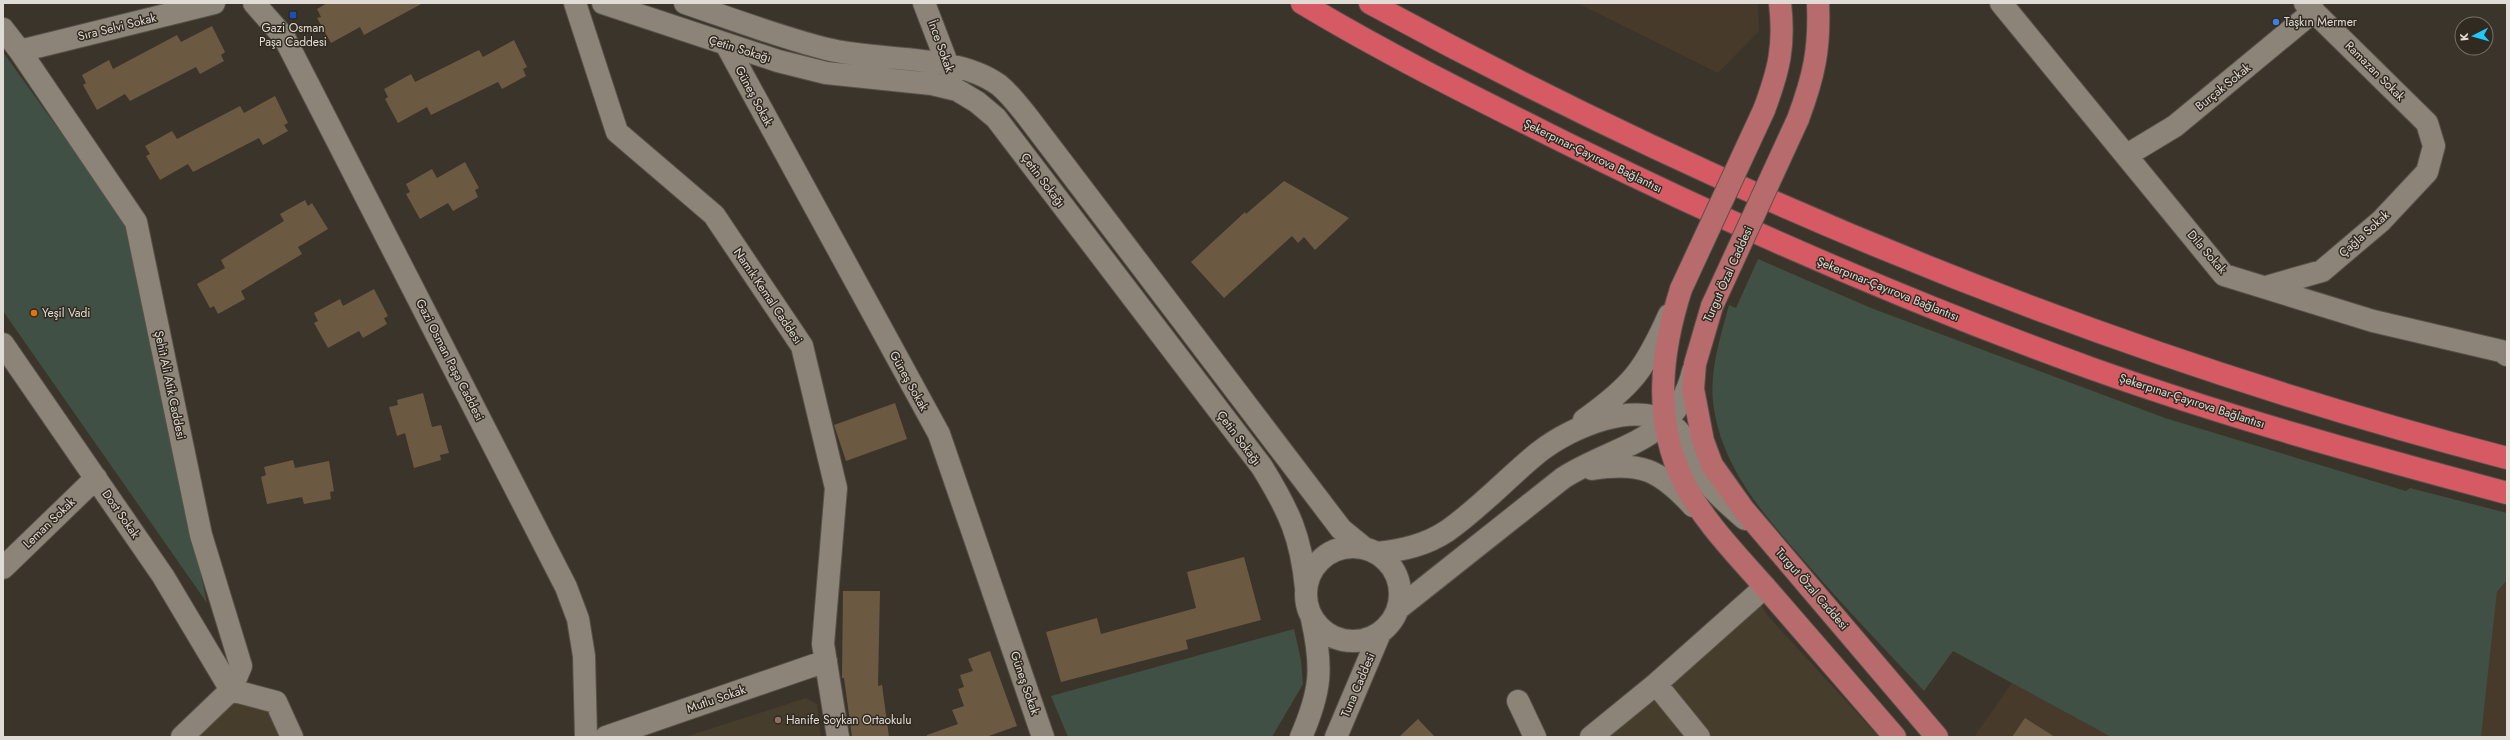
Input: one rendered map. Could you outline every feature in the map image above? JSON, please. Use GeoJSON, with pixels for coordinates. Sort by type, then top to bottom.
{"type":"FeatureCollection","features":[{"type":"Feature","properties":{"kind":"highway","name":"Şekerpınar-Çayırova Bağlantısı"},"geometry":{"type":"LineString","coordinates":[[1302,3],[1347,30],[1469,95],[1635,177],[1824,264],[2115,376],[2224,412],[2384,460],[2507,493]]}},
{"type":"Feature","properties":{"kind":"highway"},"geometry":{"type":"LineString","coordinates":[[1370,3],[1482,64],[1640,140],[1833,229],[1943,274],[2124,342],[2232,378],[2397,430],[2507,458]]}},
{"type":"Feature","properties":{"kind":"main road"},"geometry":{"type":"LineString","coordinates":[[1780,3],[1782,47],[1776,77],[1764,110],[1681,289],[1671,319],[1664,355],[1662,400],[1674,459],[1683,481],[1718,532],[1895,737]]}},
{"type":"Feature","properties":{"kind":"main road","name":"Turgut Özal Caddesi"},"geometry":{"type":"LineString","coordinates":[[1818,3],[1819,32],[1817,58],[1798,119],[1712,306],[1695,364],[1694,389],[1697,417],[1712,465],[1725,487],[1937,737]]}},
{"type":"Feature","properties":{"kind":"street","name":"Sıra Selvi Sokak"},"geometry":{"type":"LineString","coordinates":[[20,51],[214,3]]}},
{"type":"Feature","properties":{"kind":"street","name":"Gazi Osman Paşa Caddesi"},"geometry":{"type":"LineString","coordinates":[[254,3],[284,37],[566,587],[578,619],[584,656],[586,737]]}},
{"type":"Feature","properties":{"kind":"street","name":"Namık Kemal Caddesi"},"geometry":{"type":"LineString","coordinates":[[574,3],[616,132],[714,215],[802,346],[836,488],[823,644],[838,737]]}},
{"type":"Feature","properties":{"kind":"street","name":"Çetin Sokağı"},"geometry":{"type":"LineString","coordinates":[[603,3],[727,46],[826,72],[932,84],[957,90],[977,102],[996,118],[1262,467],[1282,500],[1298,536],[1306,588]]}},
{"type":"Feature","properties":{"kind":"street"},"geometry":{"type":"LineString","coordinates":[[685,3],[775,34],[828,49],[862,55],[934,62],[985,77],[1010,94],[1341,529],[1390,564],[1398,578],[1401,593],[1399,608],[1392,622],[1380,633],[1366,640],[1343,640],[1322,630],[1312,618]]}},
{"type":"Feature","properties":{"kind":"street","name":"İnce Sokak"},"geometry":{"type":"LineString","coordinates":[[924,3],[957,90]]}},
{"type":"Feature","properties":{"kind":"street","name":"Dila Sokak"},"geometry":{"type":"LineString","coordinates":[[2001,3],[2224,275],[2266,286],[2373,321],[2501,351],[2507,355]]}},
{"type":"Feature","properties":{"kind":"street","name":"Burçak Sokak"},"geometry":{"type":"LineString","coordinates":[[2127,156],[2175,126],[2310,7]]}},
{"type":"Feature","properties":{"kind":"street","name":"Ramazan Sokak"},"geometry":{"type":"LineString","coordinates":[[2310,7],[2427,123],[2434,146]]}},
{"type":"Feature","properties":{"kind":"street","name":"Şehit Ali Atik Caddesi"},"geometry":{"type":"LineString","coordinates":[[3,30],[20,51],[136,222],[201,535],[241,666],[231,690]]}},
{"type":"Feature","properties":{"kind":"street","name":"Güneş Sokak"},"geometry":{"type":"LineString","coordinates":[[727,46],[836,250],[939,434],[1044,737]]}},
{"type":"Feature","properties":{"kind":"street","name":"Çağla Sokak"},"geometry":{"type":"LineString","coordinates":[[2266,286],[2322,271],[2381,221],[2427,172],[2434,146]]}},
{"type":"Feature","properties":{"kind":"street"},"geometry":{"type":"LineString","coordinates":[[1301,737],[1314,706],[1319,677],[1320,651],[1307,604],[1306,588],[1310,573],[1320,560],[1340,549],[1402,550],[1424,543],[1445,532],[1554,442],[1605,405],[1630,383],[1652,352],[1681,289]]}},
{"type":"Feature","properties":{"kind":"street","name":"Dost Sokak"},"geometry":{"type":"LineString","coordinates":[[3,344],[163,576],[231,690]]}},
{"type":"Feature","properties":{"kind":"street"},"geometry":{"type":"LineString","coordinates":[[1399,608],[1577,469],[1642,440],[1666,421],[1685,396],[1695,364]]}},
{"type":"Feature","properties":{"kind":"street"},"geometry":{"type":"LineString","coordinates":[[1554,442],[1584,428],[1616,416],[1639,414],[1666,421],[1681,434],[1701,472],[1718,495],[1763,533]]}},
{"type":"Feature","properties":{"kind":"street"},"geometry":{"type":"LineString","coordinates":[[1548,491],[1573,476],[1591,469],[1612,466],[1635,467],[1665,478],[1718,532]]}},
{"type":"Feature","properties":{"kind":"street","name":"Leman Sokak"},"geometry":{"type":"LineString","coordinates":[[3,568],[96,478]]}},
{"type":"Feature","properties":{"kind":"street"},"geometry":{"type":"LineString","coordinates":[[1591,737],[1656,684],[1765,587]]}},
{"type":"Feature","properties":{"kind":"street","name":"Tuna Caddesi"},"geometry":{"type":"LineString","coordinates":[[1336,737],[1380,633]]}},
{"type":"Feature","properties":{"kind":"street","name":"Mutlu Sokak"},"geometry":{"type":"LineString","coordinates":[[606,737],[826,660]]}},
{"type":"Feature","properties":{"kind":"street"},"geometry":{"type":"LineString","coordinates":[[1656,684],[1699,737]]}},
{"type":"Feature","properties":{"kind":"street"},"geometry":{"type":"LineString","coordinates":[[182,737],[231,690],[276,702],[292,737]]}},
{"type":"Feature","properties":{"kind":"street"},"geometry":{"type":"LineString","coordinates":[[1518,701],[1535,737]]}},
{"type":"Feature","properties":{"kind":"shaded area"},"geometry":{"type":"Polygon","coordinates":[[[1577,3],[1758,3],[1759,31],[1718,73],[1577,3]]]}},
{"type":"Feature","properties":{"kind":"shaded area"},"geometry":{"type":"Polygon","coordinates":[[[2507,580],[2507,737],[2481,737],[2497,592],[2507,580]]]}},
{"type":"Feature","properties":{"kind":"shaded area"},"geometry":{"type":"Polygon","coordinates":[[[1758,600],[1768,616],[1879,737],[1586,737],[1758,600]]]}},
{"type":"Feature","properties":{"kind":"shaded area"},"geometry":{"type":"Polygon","coordinates":[[[2012,683],[2111,737],[1974,737],[2012,683]]]}},
{"type":"Feature","properties":{"kind":"shaded area"},"geometry":{"type":"Polygon","coordinates":[[[230,689],[275,700],[292,737],[181,737],[230,689]]]}},
{"type":"Feature","properties":{"kind":"shaded area","name":"Hanife Soykan Ortaokulu"},"geometry":{"type":"Polygon","coordinates":[[[806,698],[817,704],[821,737],[685,737],[806,698]]]}},
{"type":"Feature","properties":{"kind":"green space"},"geometry":{"type":"Polygon","coordinates":[[[3,52],[126,223],[207,603],[3,311],[3,52]]]}},
{"type":"Feature","properties":{"kind":"green space"},"geometry":{"type":"Polygon","coordinates":[[[1758,259],[1871,308],[2165,418],[2406,491],[2410,488],[2507,513],[2507,580],[2497,592],[2481,737],[2111,737],[1953,651],[1924,691],[1836,596],[1777,529],[1749,493],[1737,474],[1727,453],[1719,432],[1714,409],[1713,383],[1716,357],[1729,305],[1736,308],[1758,259]]]}},
{"type":"Feature","properties":{"kind":"green space"},"geometry":{"type":"Polygon","coordinates":[[[1294,629],[1301,660],[1303,684],[1272,737],[1068,737],[1051,696],[1294,629]]]}},
{"type":"Feature","properties":{"kind":"building"},"geometry":{"type":"Polygon","coordinates":[[[327,3],[423,3],[364,35],[360,27],[331,43],[317,18],[321,17],[317,9],[327,3]]]}},
{"type":"Feature","properties":{"kind":"building"},"geometry":{"type":"Polygon","coordinates":[[[212,26],[225,52],[221,55],[224,61],[200,74],[196,67],[130,101],[125,94],[97,110],[83,85],[86,83],[82,75],[109,60],[113,69],[177,35],[181,42],[212,26]]]}},
{"type":"Feature","properties":{"kind":"building"},"geometry":{"type":"Polygon","coordinates":[[[514,40],[527,67],[523,69],[526,76],[502,89],[498,82],[431,115],[427,107],[398,123],[385,99],[388,97],[384,89],[411,74],[415,82],[479,50],[483,57],[514,40]]]}},
{"type":"Feature","properties":{"kind":"building"},"geometry":{"type":"Polygon","coordinates":[[[275,96],[288,123],[284,125],[288,131],[263,145],[259,138],[193,172],[188,164],[160,180],[146,156],[150,154],[145,146],[172,131],[177,139],[240,106],[244,113],[275,96]]]}},
{"type":"Feature","properties":{"kind":"building"},"geometry":{"type":"Polygon","coordinates":[[[465,162],[479,188],[475,190],[478,197],[453,211],[448,203],[420,219],[406,194],[410,192],[406,184],[432,169],[437,178],[465,162]]]}},
{"type":"Feature","properties":{"kind":"building"},"geometry":{"type":"Polygon","coordinates":[[[1284,181],[1349,218],[1315,250],[1304,237],[1298,243],[1292,236],[1224,298],[1191,262],[1245,212],[1246,214],[1284,181]]]}},
{"type":"Feature","properties":{"kind":"building"},"geometry":{"type":"Polygon","coordinates":[[[305,200],[308,206],[312,203],[328,229],[298,247],[302,254],[241,291],[245,299],[218,314],[214,306],[210,308],[197,284],[225,268],[221,260],[284,221],[280,214],[305,200]]]}},
{"type":"Feature","properties":{"kind":"building"},"geometry":{"type":"Polygon","coordinates":[[[374,289],[388,316],[384,318],[387,324],[363,338],[359,331],[328,348],[314,323],[318,321],[314,313],[340,299],[343,306],[374,289]]]}},
{"type":"Feature","properties":{"kind":"building"},"geometry":{"type":"Polygon","coordinates":[[[423,393],[432,427],[441,425],[449,453],[440,455],[441,460],[414,468],[405,433],[397,436],[389,407],[398,405],[397,400],[423,393]]]}},
{"type":"Feature","properties":{"kind":"building"},"geometry":{"type":"Polygon","coordinates":[[[895,403],[907,439],[846,461],[834,425],[895,403]]]}},
{"type":"Feature","properties":{"kind":"building"},"geometry":{"type":"Polygon","coordinates":[[[293,460],[295,468],[329,461],[334,491],[330,492],[331,499],[304,504],[302,497],[267,504],[261,477],[266,475],[264,467],[293,460]]]}},
{"type":"Feature","properties":{"kind":"building"},"geometry":{"type":"Polygon","coordinates":[[[1244,557],[1261,620],[1186,640],[1188,649],[1061,682],[1046,632],[1097,618],[1101,634],[1196,608],[1187,572],[1244,557]]]}},
{"type":"Feature","properties":{"kind":"building"},"geometry":{"type":"Polygon","coordinates":[[[843,591],[880,591],[878,686],[882,685],[889,737],[852,737],[844,678],[842,678],[843,591]]]}},
{"type":"Feature","properties":{"kind":"building"},"geometry":{"type":"Polygon","coordinates":[[[990,651],[1017,726],[986,737],[927,737],[927,735],[958,724],[952,710],[964,706],[958,689],[964,687],[960,675],[973,671],[968,659],[990,651]]]}},
{"type":"Feature","properties":{"kind":"building"},"geometry":{"type":"Polygon","coordinates":[[[2025,718],[2055,737],[2012,737],[2025,718]]]}},
{"type":"Feature","properties":{"kind":"building"},"geometry":{"type":"Polygon","coordinates":[[[1418,719],[1435,737],[1399,737],[1418,719]]]}},
{"type":"Feature","properties":{"kind":"place","name":"Gazi Osman Paşa Caddesi"},"geometry":{"type":"Point","coordinates":[293,15]}},
{"type":"Feature","properties":{"kind":"place","name":"Taşkın Mermer"},"geometry":{"type":"Point","coordinates":[2276,22]}},
{"type":"Feature","properties":{"kind":"place","name":"Yeşil Vadi"},"geometry":{"type":"Point","coordinates":[34,313]}},
{"type":"Feature","properties":{"kind":"place","name":"Hanife Soykan Ortaokulu"},"geometry":{"type":"Point","coordinates":[778,720]}}]}
